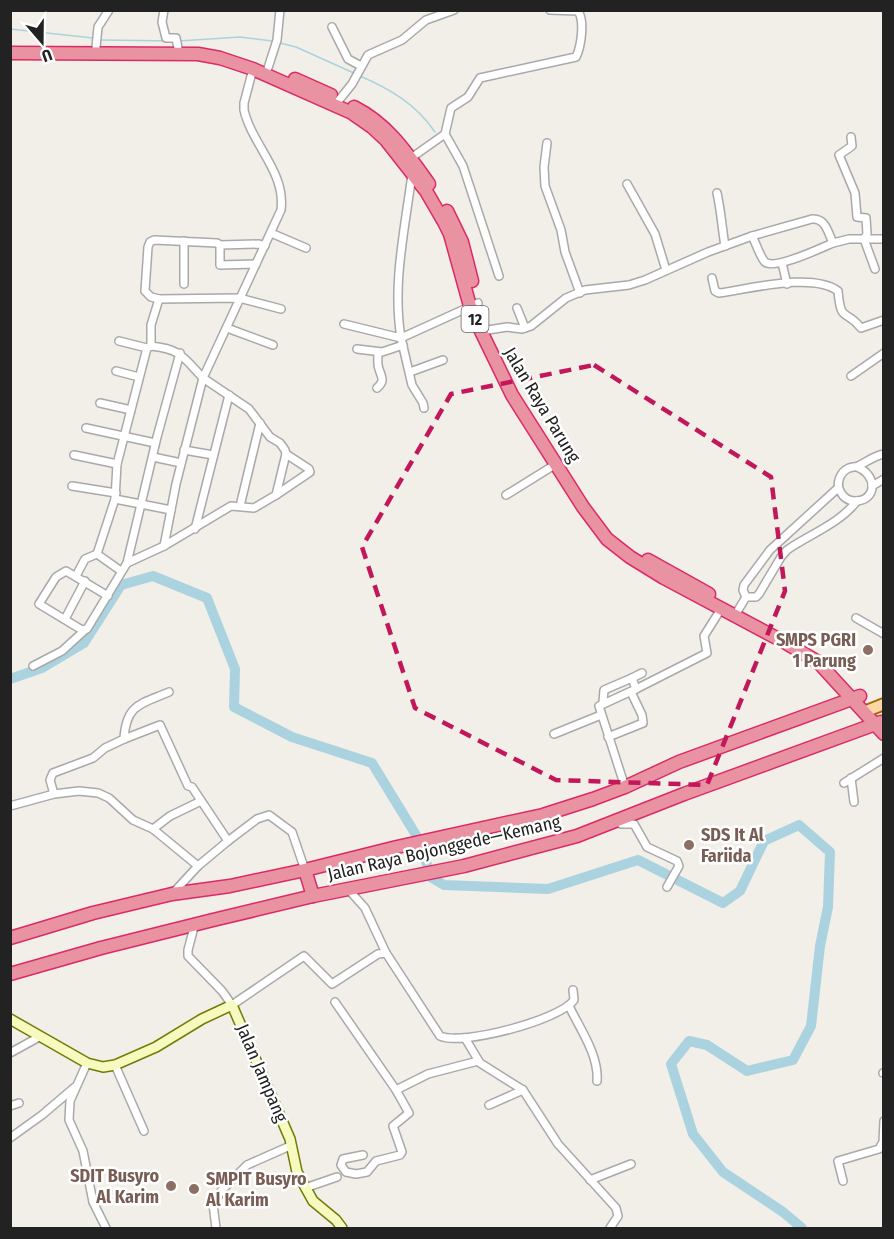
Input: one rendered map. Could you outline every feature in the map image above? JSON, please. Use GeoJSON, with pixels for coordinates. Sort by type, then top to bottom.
{"type":"FeatureCollection","features":[{"type":"Feature","properties":{"kind":"highway","name":"Jalan Raya Parung"},"geometry":{"type":"LineString","coordinates":[[10,53],[96,42],[177,43],[220,52],[268,68],[377,120],[393,135],[411,158],[457,228],[474,304],[521,395],[611,534],[635,553],[736,614],[807,647],[838,671],[856,697],[881,726]]}},
{"type":"Feature","properties":{"kind":"highway","name":"Jalan Raya Parung"},"geometry":{"type":"LineString","coordinates":[[10,45],[37,49],[198,54],[220,58],[337,102],[372,127],[386,140],[426,191],[450,234],[497,367],[556,464],[607,539],[630,557],[664,578],[721,609],[736,614]]}},
{"type":"Feature","properties":{"kind":"highway","name":"Jalan Raya Bojonggede—Kemang"},"geometry":{"type":"LineString","coordinates":[[10,938],[93,912],[172,894],[230,886],[305,870],[543,815],[625,787],[678,762],[856,697]]}},
{"type":"Feature","properties":{"kind":"highway","name":"Jalan Raya Bojonggede—Kemang"},"geometry":{"type":"LineString","coordinates":[[10,974],[101,948],[313,896],[444,868],[464,866],[560,841],[684,794],[881,726]]}},
{"type":"Feature","properties":{"kind":"highway"},"geometry":{"type":"LineString","coordinates":[[305,870],[313,896]]}},
{"type":"Feature","properties":{"kind":"main road"},"geometry":{"type":"LineString","coordinates":[[868,711],[884,704]]}},
{"type":"Feature","properties":{"kind":"street"},"geometry":{"type":"LineString","coordinates":[[96,42],[99,23],[109,10]]}},
{"type":"Feature","properties":{"kind":"street"},"geometry":{"type":"LineString","coordinates":[[164,10],[162,22],[166,38],[177,43]]}},
{"type":"Feature","properties":{"kind":"street"},"geometry":{"type":"LineString","coordinates":[[268,68],[277,42],[280,10]]}},
{"type":"Feature","properties":{"kind":"street"},"geometry":{"type":"LineString","coordinates":[[337,102],[368,55],[402,40],[421,23],[454,10]]}},
{"type":"Feature","properties":{"kind":"street"},"geometry":{"type":"LineString","coordinates":[[411,158],[442,136],[451,108],[468,97],[480,78],[576,57],[582,24],[581,15],[578,12],[550,10]]}},
{"type":"Feature","properties":{"kind":"street"},"geometry":{"type":"LineString","coordinates":[[582,24],[591,21]]}},
{"type":"Feature","properties":{"kind":"street"},"geometry":{"type":"LineString","coordinates":[[332,27],[348,59],[358,72]]}},
{"type":"Feature","properties":{"kind":"street"},"geometry":{"type":"LineString","coordinates":[[164,546],[184,450],[203,378],[281,210],[282,193],[274,172],[245,116],[244,103],[253,69]]}},
{"type":"Feature","properties":{"kind":"street"},"geometry":{"type":"LineString","coordinates":[[442,136],[463,166],[500,276]]}},
{"type":"Feature","properties":{"kind":"street"},"geometry":{"type":"LineString","coordinates":[[851,137],[852,146],[839,155],[855,193],[857,217],[866,218],[867,234],[864,239]]}},
{"type":"Feature","properties":{"kind":"street"},"geometry":{"type":"LineString","coordinates":[[547,143],[544,167],[545,186],[580,293]]}},
{"type":"Feature","properties":{"kind":"street"},"geometry":{"type":"LineString","coordinates":[[412,174],[397,288],[397,315],[412,385],[423,402],[424,408]]}},
{"type":"Feature","properties":{"kind":"street"},"geometry":{"type":"LineString","coordinates":[[627,184],[655,234],[666,270]]}},
{"type":"Feature","properties":{"kind":"street"},"geometry":{"type":"LineString","coordinates":[[717,193],[722,213],[721,226],[725,246]]}},
{"type":"Feature","properties":{"kind":"street"},"geometry":{"type":"LineString","coordinates":[[488,330],[507,327],[521,328],[538,322],[566,298],[585,290],[629,285],[752,236],[818,219],[823,222],[833,243]]}},
{"type":"Feature","properties":{"kind":"street"},"geometry":{"type":"LineString","coordinates":[[271,233],[306,248]]}},
{"type":"Feature","properties":{"kind":"street"},"geometry":{"type":"LineString","coordinates":[[752,236],[765,262],[782,263],[849,239],[884,239]]}},
{"type":"Feature","properties":{"kind":"street"},"geometry":{"type":"LineString","coordinates":[[864,239],[875,269]]}},
{"type":"Feature","properties":{"kind":"street"},"geometry":{"type":"LineString","coordinates":[[265,246],[154,240],[149,244],[145,291],[151,297],[159,298],[239,298],[280,309]]}},
{"type":"Feature","properties":{"kind":"street"},"geometry":{"type":"LineString","coordinates":[[184,241],[184,284]]}},
{"type":"Feature","properties":{"kind":"street"},"geometry":{"type":"LineString","coordinates":[[220,245],[220,264],[256,264]]}},
{"type":"Feature","properties":{"kind":"street"},"geometry":{"type":"LineString","coordinates":[[782,263],[787,284]]}},
{"type":"Feature","properties":{"kind":"street"},"geometry":{"type":"LineString","coordinates":[[712,278],[717,293],[806,282],[835,289],[838,292],[842,313],[862,329],[884,320]]}},
{"type":"Feature","properties":{"kind":"street"},"geometry":{"type":"LineString","coordinates":[[97,554],[115,496],[117,464],[149,347],[151,325],[159,298]]}},
{"type":"Feature","properties":{"kind":"street"},"geometry":{"type":"LineString","coordinates":[[357,349],[378,352],[474,304]]}},
{"type":"Feature","properties":{"kind":"street"},"geometry":{"type":"LineString","coordinates":[[517,308],[521,328]]}},
{"type":"Feature","properties":{"kind":"street"},"geometry":{"type":"LineString","coordinates":[[344,324],[402,342]]}},
{"type":"Feature","properties":{"kind":"street"},"geometry":{"type":"LineString","coordinates":[[227,328],[273,345]]}},
{"type":"Feature","properties":{"kind":"street"},"geometry":{"type":"LineString","coordinates":[[119,341],[149,347],[166,347],[180,353],[203,378],[249,409],[270,437],[283,446],[286,454],[276,495]]}},
{"type":"Feature","properties":{"kind":"street"},"geometry":{"type":"LineString","coordinates":[[377,388],[383,378],[378,368],[378,352]]}},
{"type":"Feature","properties":{"kind":"street"},"geometry":{"type":"LineString","coordinates":[[127,563],[155,443],[180,353]]}},
{"type":"Feature","properties":{"kind":"street"},"geometry":{"type":"LineString","coordinates":[[851,376],[884,353]]}},
{"type":"Feature","properties":{"kind":"street"},"geometry":{"type":"LineString","coordinates":[[410,372],[443,360]]}},
{"type":"Feature","properties":{"kind":"street"},"geometry":{"type":"LineString","coordinates":[[116,371],[139,377]]}},
{"type":"Feature","properties":{"kind":"street"},"geometry":{"type":"LineString","coordinates":[[195,528],[229,395]]}},
{"type":"Feature","properties":{"kind":"street"},"geometry":{"type":"LineString","coordinates":[[100,403],[131,410]]}},
{"type":"Feature","properties":{"kind":"street"},"geometry":{"type":"LineString","coordinates":[[240,506],[260,423]]}},
{"type":"Feature","properties":{"kind":"street"},"geometry":{"type":"LineString","coordinates":[[86,428],[155,443]]}},
{"type":"Feature","properties":{"kind":"street"},"geometry":{"type":"LineString","coordinates":[[184,450],[213,455]]}},
{"type":"Feature","properties":{"kind":"street"},"geometry":{"type":"LineString","coordinates":[[33,666],[61,652],[89,628],[120,571],[127,563],[164,546],[231,506],[255,508],[310,472],[286,454]]}},
{"type":"Feature","properties":{"kind":"street"},"geometry":{"type":"LineString","coordinates":[[857,467],[865,470],[871,477],[872,486],[870,494],[857,501],[849,500],[838,488],[838,480],[842,473],[884,454]]}},
{"type":"Feature","properties":{"kind":"street"},"geometry":{"type":"LineString","coordinates":[[74,455],[117,464]]}},
{"type":"Feature","properties":{"kind":"street"},"geometry":{"type":"LineString","coordinates":[[153,457],[181,463]]}},
{"type":"Feature","properties":{"kind":"street"},"geometry":{"type":"LineString","coordinates":[[506,495],[556,464]]}},
{"type":"Feature","properties":{"kind":"street"},"geometry":{"type":"LineString","coordinates":[[872,486],[884,480]]}},
{"type":"Feature","properties":{"kind":"street"},"geometry":{"type":"LineString","coordinates":[[72,486],[171,510]]}},
{"type":"Feature","properties":{"kind":"street"},"geometry":{"type":"LineString","coordinates":[[748,598],[743,590],[744,585],[770,550],[838,488]]}},
{"type":"Feature","properties":{"kind":"street"},"geometry":{"type":"LineString","coordinates":[[736,614],[748,598],[759,594],[781,557],[798,543],[849,512],[857,501]]}},
{"type":"Feature","properties":{"kind":"street"},"geometry":{"type":"LineString","coordinates":[[770,550],[781,557]]}},
{"type":"Feature","properties":{"kind":"street"},"geometry":{"type":"LineString","coordinates":[[97,554],[120,571]]}},
{"type":"Feature","properties":{"kind":"street"},"geometry":{"type":"LineString","coordinates":[[76,576],[85,559],[97,554]]}},
{"type":"Feature","properties":{"kind":"street"},"geometry":{"type":"LineString","coordinates":[[85,630],[42,607],[39,603],[56,577],[63,571],[68,571],[108,596]]}},
{"type":"Feature","properties":{"kind":"street"},"geometry":{"type":"LineString","coordinates":[[65,619],[85,581]]}},
{"type":"Feature","properties":{"kind":"street"},"geometry":{"type":"LineString","coordinates":[[625,787],[599,705],[634,691],[707,653],[704,636],[721,609]]}},
{"type":"Feature","properties":{"kind":"street"},"geometry":{"type":"LineString","coordinates":[[856,618],[884,634]]}},
{"type":"Feature","properties":{"kind":"street"},"geometry":{"type":"LineString","coordinates":[[603,702],[604,690],[642,673]]}},
{"type":"Feature","properties":{"kind":"street"},"geometry":{"type":"LineString","coordinates":[[608,736],[643,723],[632,678]]}},
{"type":"Feature","properties":{"kind":"street"},"geometry":{"type":"LineString","coordinates":[[124,739],[127,716],[134,708],[169,692]]}},
{"type":"Feature","properties":{"kind":"street"},"geometry":{"type":"LineString","coordinates":[[554,734],[601,715]]}},
{"type":"Feature","properties":{"kind":"street"},"geometry":{"type":"LineString","coordinates":[[54,794],[51,774],[93,758],[105,748],[160,725],[188,786],[192,787],[228,842]]}},
{"type":"Feature","properties":{"kind":"street"},"geometry":{"type":"LineString","coordinates":[[844,783],[884,758]]}},
{"type":"Feature","properties":{"kind":"street"},"geometry":{"type":"LineString","coordinates":[[851,778],[855,802]]}},
{"type":"Feature","properties":{"kind":"street"},"geometry":{"type":"LineString","coordinates":[[10,806],[54,794],[79,791],[98,793],[109,798],[133,820],[153,829],[198,866]]}},
{"type":"Feature","properties":{"kind":"street"},"geometry":{"type":"LineString","coordinates":[[153,829],[170,816],[201,801]]}},
{"type":"Feature","properties":{"kind":"street"},"geometry":{"type":"LineString","coordinates":[[172,894],[198,866],[257,819],[269,815],[292,832],[305,870]]}},
{"type":"Feature","properties":{"kind":"street"},"geometry":{"type":"LineString","coordinates":[[617,821],[621,824],[634,824],[647,847],[677,861],[679,866],[667,887]]}},
{"type":"Feature","properties":{"kind":"street"},"geometry":{"type":"LineString","coordinates":[[348,889],[365,908],[386,953],[440,1036],[465,1038],[516,1028],[569,1006],[574,998],[573,990]]}},
{"type":"Feature","properties":{"kind":"street"},"geometry":{"type":"LineString","coordinates":[[193,931],[188,956],[222,991],[232,1005],[303,956],[309,959],[332,984],[378,954],[386,953]]}},
{"type":"Feature","properties":{"kind":"street"},"geometry":{"type":"LineString","coordinates":[[335,1002],[396,1090],[409,1113],[393,1126],[402,1152],[390,1159],[376,1161],[367,1172],[346,1173],[341,1165],[343,1159],[363,1155]]}},
{"type":"Feature","properties":{"kind":"street","name":"Jalan Jampang"},"geometry":{"type":"LineString","coordinates":[[10,1019],[87,1063],[104,1067],[115,1065],[156,1047],[202,1019],[232,1005],[290,1139],[297,1172],[313,1201],[342,1228]]}},
{"type":"Feature","properties":{"kind":"street"},"geometry":{"type":"LineString","coordinates":[[569,1006],[596,1061],[597,1081]]}},
{"type":"Feature","properties":{"kind":"street"},"geometry":{"type":"LineString","coordinates":[[10,1053],[39,1036]]}},
{"type":"Feature","properties":{"kind":"street"},"geometry":{"type":"LineString","coordinates":[[465,1038],[478,1061],[523,1090],[558,1144],[618,1211],[617,1219],[610,1228]]}},
{"type":"Feature","properties":{"kind":"street"},"geometry":{"type":"LineString","coordinates":[[396,1090],[428,1074],[478,1061]]}},
{"type":"Feature","properties":{"kind":"street"},"geometry":{"type":"LineString","coordinates":[[87,1063],[70,1101],[69,1120],[83,1151],[93,1202],[106,1228]]}},
{"type":"Feature","properties":{"kind":"street"},"geometry":{"type":"LineString","coordinates":[[115,1065],[144,1131]]}},
{"type":"Feature","properties":{"kind":"street"},"geometry":{"type":"LineString","coordinates":[[10,1138],[42,1115],[79,1083]]}},
{"type":"Feature","properties":{"kind":"street"},"geometry":{"type":"LineString","coordinates":[[489,1105],[523,1090]]}},
{"type":"Feature","properties":{"kind":"street"},"geometry":{"type":"LineString","coordinates":[[10,1106],[19,1103]]}},
{"type":"Feature","properties":{"kind":"street"},"geometry":{"type":"LineString","coordinates":[[843,1181],[838,1161],[879,1149],[883,1142],[884,1121]]}},
{"type":"Feature","properties":{"kind":"street"},"geometry":{"type":"LineString","coordinates":[[216,1228],[213,1204],[222,1190],[247,1165],[290,1146]]}},
{"type":"Feature","properties":{"kind":"street"},"geometry":{"type":"LineString","coordinates":[[590,1180],[631,1164]]}},
{"type":"Feature","properties":{"kind":"street"},"geometry":{"type":"LineString","coordinates":[[305,1188],[337,1177]]}},
{"type":"Feature","properties":{"kind":"highlighted area"},"geometry":{"type":"Polygon","coordinates":[[[594,365],[771,477],[785,591],[707,785],[556,780],[415,708],[362,547],[451,394],[594,365]]]}},
{"type":"Feature","properties":{"kind":"waterway"},"geometry":{"type":"LineString","coordinates":[[10,29],[93,38]]}},
{"type":"Feature","properties":{"kind":"waterway"},"geometry":{"type":"LineString","coordinates":[[179,41],[240,37],[272,41]]}},
{"type":"Feature","properties":{"kind":"waterway"},"geometry":{"type":"LineString","coordinates":[[101,40],[174,41]]}},
{"type":"Feature","properties":{"kind":"waterway"},"geometry":{"type":"LineString","coordinates":[[280,43],[296,47],[356,74]]}},
{"type":"Feature","properties":{"kind":"waterway"},"geometry":{"type":"LineString","coordinates":[[360,76],[402,98],[428,122],[435,132]]}},
{"type":"Feature","properties":{"kind":"waterway"},"geometry":{"type":"LineString","coordinates":[[10,679],[42,668],[84,643],[121,585],[153,576],[207,598],[235,669],[234,707],[292,737],[372,763],[416,835],[432,878],[444,885],[548,889],[638,860],[723,903],[740,891],[764,841],[799,825],[830,852],[828,907],[820,946],[811,1026],[793,1060],[747,1071],[707,1045],[689,1041],[671,1064],[693,1134],[723,1172],[783,1212],[802,1228]]}},
{"type":"Feature","properties":{"kind":"place","name":"SMPS PGRI 1 Parung"},"geometry":{"type":"Point","coordinates":[868,650]}},
{"type":"Feature","properties":{"kind":"place","name":"SDS It Al Fariida"},"geometry":{"type":"Point","coordinates":[689,845]}},
{"type":"Feature","properties":{"kind":"place","name":"SDIT Busyro Al Karim"},"geometry":{"type":"Point","coordinates":[171,1186]}},
{"type":"Feature","properties":{"kind":"place","name":"SMPIT Busyro Al Karim"},"geometry":{"type":"Point","coordinates":[194,1189]}}]}
